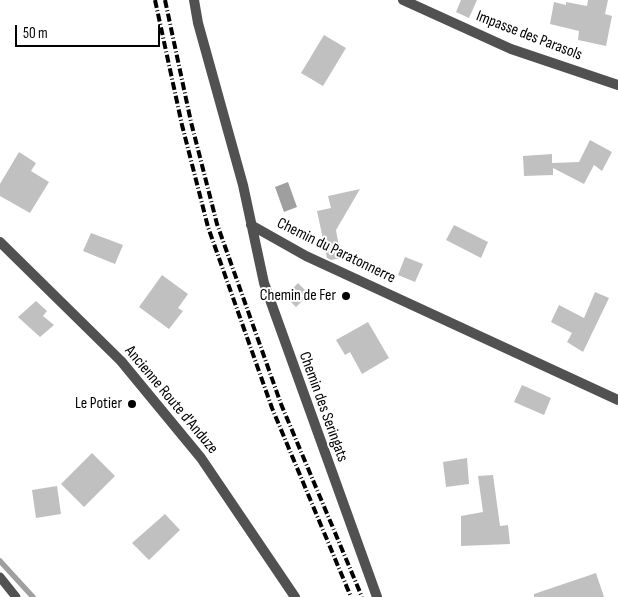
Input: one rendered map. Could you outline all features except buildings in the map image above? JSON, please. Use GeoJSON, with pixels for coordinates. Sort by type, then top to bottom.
{"type":"FeatureCollection","features":[{"type":"Feature","properties":{"kind":"street","name":"Chemin du Paratonnerre"},"geometry":{"type":"LineString","coordinates":[[194,0],[198,23],[243,185],[252,225],[306,256],[618,400]]}},
{"type":"Feature","properties":{"kind":"street","name":"Impasse des Parasols"},"geometry":{"type":"LineString","coordinates":[[403,0],[511,49],[618,85]]}},
{"type":"Feature","properties":{"kind":"street","name":"Chemin des Seringats"},"geometry":{"type":"LineString","coordinates":[[252,225],[264,283],[377,597]]}},
{"type":"Feature","properties":{"kind":"street","name":"Ancienne Route d'Anduze"},"geometry":{"type":"LineString","coordinates":[[0,242],[121,361],[201,458],[295,597]]}},
{"type":"Feature","properties":{"kind":"lane"},"geometry":{"type":"LineString","coordinates":[[0,577],[16,597]]}},
{"type":"Feature","properties":{"kind":"shaded area"},"geometry":{"type":"Polygon","coordinates":[[[288,182],[297,207],[284,212],[275,187],[288,182]]]}},
{"type":"Feature","properties":{"kind":"waterway"},"geometry":{"type":"LineString","coordinates":[[0,561],[33,597]]}},
{"type":"Feature","properties":{"kind":"railway"},"geometry":{"type":"LineString","coordinates":[[155,0],[182,125],[208,227],[272,408],[351,597]]}},
{"type":"Feature","properties":{"kind":"railway"},"geometry":{"type":"LineString","coordinates":[[165,0],[191,122],[217,224],[281,404],[362,597]]}},
{"type":"Feature","properties":{"kind":"place","name":"Chemin de Fer"},"geometry":{"type":"Point","coordinates":[346,296]}},
{"type":"Feature","properties":{"kind":"place","name":"Le Potier"},"geometry":{"type":"Point","coordinates":[132,404]}}]}
